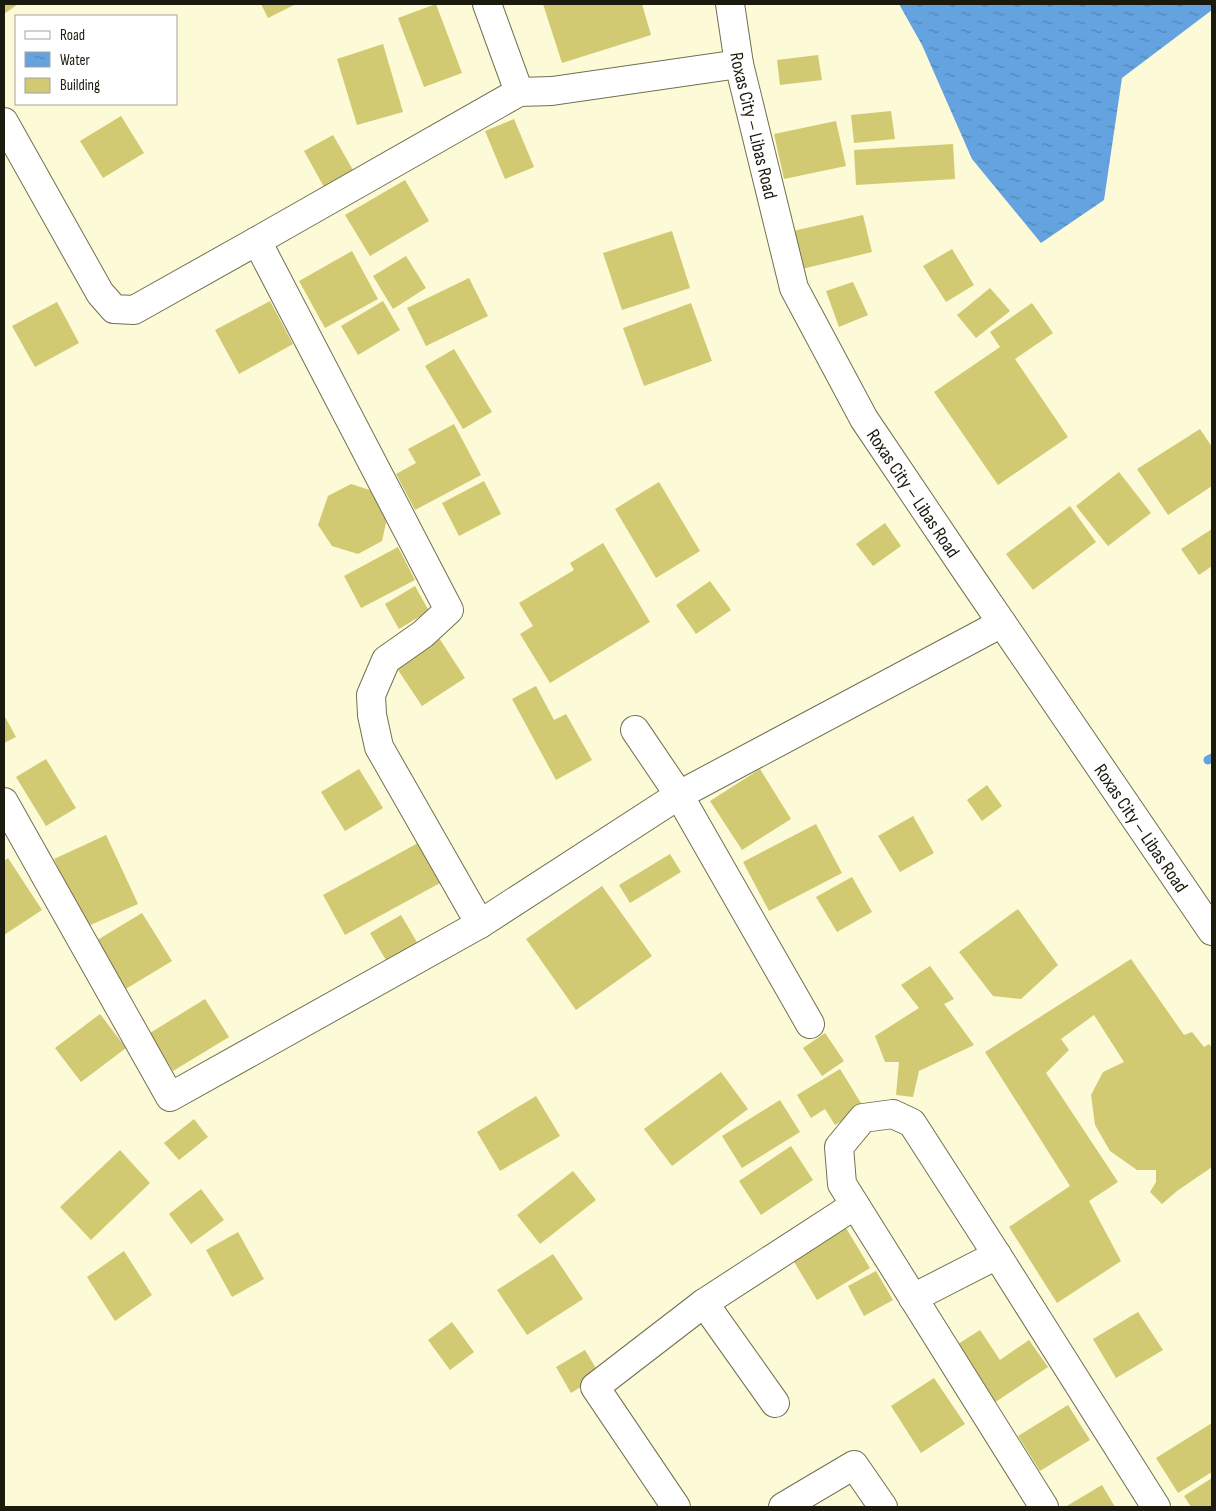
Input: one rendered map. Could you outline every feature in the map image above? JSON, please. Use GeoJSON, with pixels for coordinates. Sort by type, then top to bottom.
{"type":"FeatureCollection","features":[{"type":"Feature","properties":{"kind":"street"},"geometry":{"type":"LineString","coordinates":[[487,4],[519,92]]}},
{"type":"Feature","properties":{"kind":"street","name":"Roxas City – Libas Road"},"geometry":{"type":"LineString","coordinates":[[730,4],[738,64],[794,288],[864,419],[1212,931]]}},
{"type":"Feature","properties":{"kind":"street"},"geometry":{"type":"LineString","coordinates":[[4,122],[100,293],[114,309],[134,310],[519,92],[552,91],[738,64]]}},
{"type":"Feature","properties":{"kind":"street"},"geometry":{"type":"LineString","coordinates":[[257,241],[449,610],[423,634],[386,660],[372,695],[372,715],[379,747],[480,924]]}},
{"type":"Feature","properties":{"kind":"street"},"geometry":{"type":"LineString","coordinates":[[4,802],[170,1097],[480,924],[679,795],[1002,623]]}},
{"type":"Feature","properties":{"kind":"street"},"geometry":{"type":"LineString","coordinates":[[635,730],[679,795],[810,1024]]}},
{"type":"Feature","properties":{"kind":"street"},"geometry":{"type":"LineString","coordinates":[[1044,1507],[842,1184],[839,1147],[863,1118],[893,1114],[912,1123],[1156,1507]]}},
{"type":"Feature","properties":{"kind":"street"},"geometry":{"type":"LineString","coordinates":[[676,1507],[595,1386],[704,1303],[855,1205]]}},
{"type":"Feature","properties":{"kind":"street"},"geometry":{"type":"LineString","coordinates":[[913,1298],[997,1255]]}},
{"type":"Feature","properties":{"kind":"street"},"geometry":{"type":"LineString","coordinates":[[704,1303],[775,1403]]}},
{"type":"Feature","properties":{"kind":"street"},"geometry":{"type":"LineString","coordinates":[[784,1507],[854,1465],[883,1507]]}},
{"type":"Feature","properties":{"kind":"water"},"geometry":{"type":"Polygon","coordinates":[[[899,4],[1212,4],[1212,10],[1122,78],[1104,200],[1041,243],[972,159],[922,45],[899,4]]]}},
{"type":"Feature","properties":{"kind":"building"},"geometry":{"type":"Polygon","coordinates":[[[4,4],[18,4],[4,14],[4,4]]]}},
{"type":"Feature","properties":{"kind":"building"},"geometry":{"type":"Polygon","coordinates":[[[261,4],[296,4],[268,18],[261,4]]]}},
{"type":"Feature","properties":{"kind":"building"},"geometry":{"type":"Polygon","coordinates":[[[436,4],[462,73],[424,87],[398,18],[436,4]]]}},
{"type":"Feature","properties":{"kind":"building"},"geometry":{"type":"Polygon","coordinates":[[[543,4],[642,4],[651,35],[562,63],[543,4]]]}},
{"type":"Feature","properties":{"kind":"building"},"geometry":{"type":"Polygon","coordinates":[[[383,44],[403,112],[357,125],[337,59],[383,44]]]}},
{"type":"Feature","properties":{"kind":"building"},"geometry":{"type":"Polygon","coordinates":[[[818,55],[822,80],[780,85],[777,60],[818,55]]]}},
{"type":"Feature","properties":{"kind":"building"},"geometry":{"type":"Polygon","coordinates":[[[891,111],[895,139],[854,143],[851,115],[891,111]]]}},
{"type":"Feature","properties":{"kind":"building"},"geometry":{"type":"Polygon","coordinates":[[[121,116],[144,153],[103,178],[80,141],[121,116]]]}},
{"type":"Feature","properties":{"kind":"building"},"geometry":{"type":"Polygon","coordinates":[[[514,119],[534,167],[505,179],[485,131],[514,119]]]}},
{"type":"Feature","properties":{"kind":"building"},"geometry":{"type":"Polygon","coordinates":[[[836,121],[846,166],[784,179],[774,134],[836,121]]]}},
{"type":"Feature","properties":{"kind":"building"},"geometry":{"type":"Polygon","coordinates":[[[333,135],[353,170],[324,187],[304,151],[333,135]]]}},
{"type":"Feature","properties":{"kind":"building"},"geometry":{"type":"Polygon","coordinates":[[[953,144],[955,179],[856,185],[854,150],[953,144]]]}},
{"type":"Feature","properties":{"kind":"building"},"geometry":{"type":"Polygon","coordinates":[[[405,180],[429,221],[370,256],[345,215],[405,180]]]}},
{"type":"Feature","properties":{"kind":"building"},"geometry":{"type":"Polygon","coordinates":[[[863,215],[872,252],[802,269],[793,231],[863,215]]]}},
{"type":"Feature","properties":{"kind":"building"},"geometry":{"type":"Polygon","coordinates":[[[672,231],[690,288],[622,310],[603,253],[672,231]]]}},
{"type":"Feature","properties":{"kind":"building"},"geometry":{"type":"Polygon","coordinates":[[[952,249],[974,285],[946,302],[923,266],[952,249]]]}},
{"type":"Feature","properties":{"kind":"building"},"geometry":{"type":"Polygon","coordinates":[[[352,251],[378,299],[325,328],[299,281],[352,251]]]}},
{"type":"Feature","properties":{"kind":"building"},"geometry":{"type":"Polygon","coordinates":[[[406,256],[426,288],[393,309],[373,276],[406,256]]]}},
{"type":"Feature","properties":{"kind":"building"},"geometry":{"type":"Polygon","coordinates":[[[469,278],[488,316],[426,346],[407,308],[469,278]]]}},
{"type":"Feature","properties":{"kind":"building"},"geometry":{"type":"Polygon","coordinates":[[[853,282],[868,315],[839,327],[826,291],[853,282]]]}},
{"type":"Feature","properties":{"kind":"building"},"geometry":{"type":"Polygon","coordinates":[[[990,288],[1010,311],[976,338],[957,315],[990,288]]]}},
{"type":"Feature","properties":{"kind":"building"},"geometry":{"type":"Polygon","coordinates":[[[270,301],[293,344],[239,374],[215,330],[270,301]]]}},
{"type":"Feature","properties":{"kind":"building"},"geometry":{"type":"Polygon","coordinates":[[[383,301],[400,330],[358,355],[341,326],[383,301]]]}},
{"type":"Feature","properties":{"kind":"building"},"geometry":{"type":"Polygon","coordinates":[[[57,302],[79,343],[35,367],[12,326],[57,302]]]}},
{"type":"Feature","properties":{"kind":"building"},"geometry":{"type":"Polygon","coordinates":[[[691,303],[712,361],[644,386],[623,328],[691,303]]]}},
{"type":"Feature","properties":{"kind":"building"},"geometry":{"type":"Polygon","coordinates":[[[1032,303],[1053,333],[1015,359],[1068,437],[998,485],[934,392],[1000,347],[990,332],[1032,303]]]}},
{"type":"Feature","properties":{"kind":"building"},"geometry":{"type":"Polygon","coordinates":[[[454,349],[492,412],[463,429],[425,366],[454,349]]]}},
{"type":"Feature","properties":{"kind":"building"},"geometry":{"type":"Polygon","coordinates":[[[454,424],[481,475],[415,510],[396,474],[416,463],[408,449],[454,424]]]}},
{"type":"Feature","properties":{"kind":"building"},"geometry":{"type":"Polygon","coordinates":[[[1200,429],[1212,447],[1212,486],[1168,515],[1137,469],[1200,429]]]}},
{"type":"Feature","properties":{"kind":"building"},"geometry":{"type":"Polygon","coordinates":[[[1119,472],[1151,513],[1108,546],[1076,506],[1119,472]]]}},
{"type":"Feature","properties":{"kind":"building"},"geometry":{"type":"Polygon","coordinates":[[[484,481],[501,514],[459,536],[442,503],[484,481]]]}},
{"type":"Feature","properties":{"kind":"building"},"geometry":{"type":"Polygon","coordinates":[[[659,482],[700,551],[656,578],[615,509],[659,482]]]}},
{"type":"Feature","properties":{"kind":"building"},"geometry":{"type":"Polygon","coordinates":[[[351,484],[376,492],[388,514],[382,541],[358,554],[332,546],[318,525],[328,496],[351,484]]]}},
{"type":"Feature","properties":{"kind":"building"},"geometry":{"type":"Polygon","coordinates":[[[1070,506],[1096,542],[1033,590],[1006,554],[1070,506]]]}},
{"type":"Feature","properties":{"kind":"building"},"geometry":{"type":"Polygon","coordinates":[[[885,523],[901,546],[873,566],[856,544],[885,523]]]}},
{"type":"Feature","properties":{"kind":"building"},"geometry":{"type":"Polygon","coordinates":[[[1212,529],[1212,566],[1199,575],[1181,549],[1212,529]]]}},
{"type":"Feature","properties":{"kind":"building"},"geometry":{"type":"Polygon","coordinates":[[[603,543],[650,622],[550,683],[520,634],[533,626],[519,603],[574,570],[570,563],[603,543]]]}},
{"type":"Feature","properties":{"kind":"building"},"geometry":{"type":"Polygon","coordinates":[[[398,547],[415,580],[361,608],[344,576],[398,547]]]}},
{"type":"Feature","properties":{"kind":"building"},"geometry":{"type":"Polygon","coordinates":[[[710,581],[731,610],[696,634],[676,605],[710,581]]]}},
{"type":"Feature","properties":{"kind":"building"},"geometry":{"type":"Polygon","coordinates":[[[415,586],[429,611],[399,629],[385,604],[415,586]]]}},
{"type":"Feature","properties":{"kind":"building"},"geometry":{"type":"Polygon","coordinates":[[[439,638],[465,678],[422,706],[396,667],[439,638]]]}},
{"type":"Feature","properties":{"kind":"building"},"geometry":{"type":"Polygon","coordinates":[[[536,686],[554,720],[566,714],[592,760],[556,780],[512,699],[536,686]]]}},
{"type":"Feature","properties":{"kind":"building"},"geometry":{"type":"Polygon","coordinates":[[[4,715],[16,737],[4,743],[4,715]]]}},
{"type":"Feature","properties":{"kind":"building"},"geometry":{"type":"Polygon","coordinates":[[[46,759],[76,808],[46,826],[16,777],[46,759]]]}},
{"type":"Feature","properties":{"kind":"building"},"geometry":{"type":"Polygon","coordinates":[[[359,769],[383,808],[345,831],[321,792],[359,769]]]}},
{"type":"Feature","properties":{"kind":"building"},"geometry":{"type":"Polygon","coordinates":[[[760,769],[791,819],[742,850],[710,801],[760,769]]]}},
{"type":"Feature","properties":{"kind":"building"},"geometry":{"type":"Polygon","coordinates":[[[987,785],[1002,806],[982,821],[967,800],[987,785]]]}},
{"type":"Feature","properties":{"kind":"building"},"geometry":{"type":"Polygon","coordinates":[[[913,816],[934,853],[900,872],[878,836],[913,816]]]}},
{"type":"Feature","properties":{"kind":"building"},"geometry":{"type":"Polygon","coordinates":[[[816,824],[842,873],[769,911],[743,862],[816,824]]]}},
{"type":"Feature","properties":{"kind":"building"},"geometry":{"type":"Polygon","coordinates":[[[106,835],[138,904],[86,927],[54,859],[106,835]]]}},
{"type":"Feature","properties":{"kind":"building"},"geometry":{"type":"Polygon","coordinates":[[[418,843],[440,883],[345,935],[323,895],[418,843]]]}},
{"type":"Feature","properties":{"kind":"building"},"geometry":{"type":"Polygon","coordinates":[[[670,854],[681,872],[630,903],[619,885],[670,854]]]}},
{"type":"Feature","properties":{"kind":"building"},"geometry":{"type":"Polygon","coordinates":[[[8,858],[42,910],[4,935],[4,861],[8,858]]]}},
{"type":"Feature","properties":{"kind":"building"},"geometry":{"type":"Polygon","coordinates":[[[852,877],[872,912],[837,932],[816,897],[852,877]]]}},
{"type":"Feature","properties":{"kind":"building"},"geometry":{"type":"Polygon","coordinates":[[[602,886],[652,956],[576,1010],[526,939],[602,886]]]}},
{"type":"Feature","properties":{"kind":"building"},"geometry":{"type":"Polygon","coordinates":[[[1018,909],[1058,965],[1021,999],[993,996],[959,952],[1018,909]]]}},
{"type":"Feature","properties":{"kind":"building"},"geometry":{"type":"Polygon","coordinates":[[[142,913],[172,961],[124,990],[94,942],[142,913]]]}},
{"type":"Feature","properties":{"kind":"building"},"geometry":{"type":"Polygon","coordinates":[[[401,915],[421,949],[390,967],[370,933],[401,915]]]}},
{"type":"Feature","properties":{"kind":"building"},"geometry":{"type":"Polygon","coordinates":[[[1131,959],[1184,1035],[1192,1032],[1204,1047],[1209,1044],[1212,1048],[1212,1167],[1177,1191],[1162,1204],[1150,1192],[1156,1182],[1156,1170],[1137,1170],[1110,1151],[1095,1125],[1091,1095],[1103,1072],[1124,1062],[1094,1015],[1061,1039],[1069,1050],[1046,1073],[1118,1182],[1089,1201],[1121,1261],[1057,1303],[1009,1227],[1070,1186],[985,1052],[1131,959]]]}},
{"type":"Feature","properties":{"kind":"building"},"geometry":{"type":"Polygon","coordinates":[[[930,966],[954,999],[944,1004],[974,1045],[919,1071],[913,1097],[896,1095],[899,1062],[885,1062],[875,1036],[919,1008],[901,985],[930,966]]]}},
{"type":"Feature","properties":{"kind":"building"},"geometry":{"type":"Polygon","coordinates":[[[205,999],[229,1037],[173,1071],[150,1033],[205,999]]]}},
{"type":"Feature","properties":{"kind":"building"},"geometry":{"type":"Polygon","coordinates":[[[100,1014],[126,1048],[81,1082],[55,1048],[100,1014]]]}},
{"type":"Feature","properties":{"kind":"building"},"geometry":{"type":"Polygon","coordinates":[[[825,1033],[844,1061],[822,1076],[803,1048],[825,1033]]]}},
{"type":"Feature","properties":{"kind":"building"},"geometry":{"type":"Polygon","coordinates":[[[840,1069],[864,1108],[835,1125],[825,1109],[811,1118],[797,1095],[840,1069]]]}},
{"type":"Feature","properties":{"kind":"building"},"geometry":{"type":"Polygon","coordinates":[[[721,1072],[748,1109],[672,1166],[644,1129],[721,1072]]]}},
{"type":"Feature","properties":{"kind":"building"},"geometry":{"type":"Polygon","coordinates":[[[536,1096],[560,1136],[500,1171],[477,1132],[536,1096]]]}},
{"type":"Feature","properties":{"kind":"building"},"geometry":{"type":"Polygon","coordinates":[[[780,1100],[800,1132],[742,1168],[722,1136],[780,1100]]]}},
{"type":"Feature","properties":{"kind":"building"},"geometry":{"type":"Polygon","coordinates":[[[194,1119],[208,1137],[179,1160],[164,1143],[194,1119]]]}},
{"type":"Feature","properties":{"kind":"building"},"geometry":{"type":"Polygon","coordinates":[[[791,1146],[813,1180],[761,1215],[739,1181],[791,1146]]]}},
{"type":"Feature","properties":{"kind":"building"},"geometry":{"type":"Polygon","coordinates":[[[120,1150],[150,1183],[91,1240],[60,1207],[120,1150]]]}},
{"type":"Feature","properties":{"kind":"building"},"geometry":{"type":"Polygon","coordinates":[[[573,1171],[596,1200],[540,1244],[517,1215],[573,1171]]]}},
{"type":"Feature","properties":{"kind":"building"},"geometry":{"type":"Polygon","coordinates":[[[201,1189],[224,1220],[191,1244],[169,1214],[201,1189]]]}},
{"type":"Feature","properties":{"kind":"building"},"geometry":{"type":"Polygon","coordinates":[[[843,1223],[870,1268],[817,1300],[790,1255],[843,1223]]]}},
{"type":"Feature","properties":{"kind":"building"},"geometry":{"type":"Polygon","coordinates":[[[238,1232],[264,1279],[232,1297],[206,1250],[238,1232]]]}},
{"type":"Feature","properties":{"kind":"building"},"geometry":{"type":"Polygon","coordinates":[[[124,1251],[152,1295],[115,1321],[87,1277],[124,1251]]]}},
{"type":"Feature","properties":{"kind":"building"},"geometry":{"type":"Polygon","coordinates":[[[553,1254],[583,1299],[527,1335],[497,1290],[553,1254]]]}},
{"type":"Feature","properties":{"kind":"building"},"geometry":{"type":"Polygon","coordinates":[[[876,1271],[893,1300],[864,1316],[848,1286],[876,1271]]]}},
{"type":"Feature","properties":{"kind":"building"},"geometry":{"type":"Polygon","coordinates":[[[1138,1312],[1163,1350],[1116,1378],[1093,1339],[1138,1312]]]}},
{"type":"Feature","properties":{"kind":"building"},"geometry":{"type":"Polygon","coordinates":[[[452,1322],[474,1352],[450,1370],[428,1340],[452,1322]]]}},
{"type":"Feature","properties":{"kind":"building"},"geometry":{"type":"Polygon","coordinates":[[[980,1330],[1000,1360],[1029,1340],[1048,1367],[994,1403],[955,1346],[980,1330]]]}},
{"type":"Feature","properties":{"kind":"building"},"geometry":{"type":"Polygon","coordinates":[[[585,1350],[600,1375],[571,1393],[556,1367],[585,1350]]]}},
{"type":"Feature","properties":{"kind":"building"},"geometry":{"type":"Polygon","coordinates":[[[934,1378],[965,1424],[921,1453],[891,1406],[934,1378]]]}},
{"type":"Feature","properties":{"kind":"building"},"geometry":{"type":"Polygon","coordinates":[[[1068,1405],[1090,1440],[1040,1471],[1018,1436],[1068,1405]]]}},
{"type":"Feature","properties":{"kind":"building"},"geometry":{"type":"Polygon","coordinates":[[[1212,1423],[1212,1472],[1178,1493],[1156,1458],[1212,1423]]]}},
{"type":"Feature","properties":{"kind":"building"},"geometry":{"type":"Polygon","coordinates":[[[1212,1478],[1212,1507],[1191,1507],[1184,1496],[1212,1478]]]}},
{"type":"Feature","properties":{"kind":"building"},"geometry":{"type":"Polygon","coordinates":[[[1102,1485],[1115,1507],[1065,1507],[1102,1485]]]}},
{"type":"Feature","properties":{"kind":"waterway"},"geometry":{"type":"LineString","coordinates":[[1208,760],[1212,758]]}}]}
